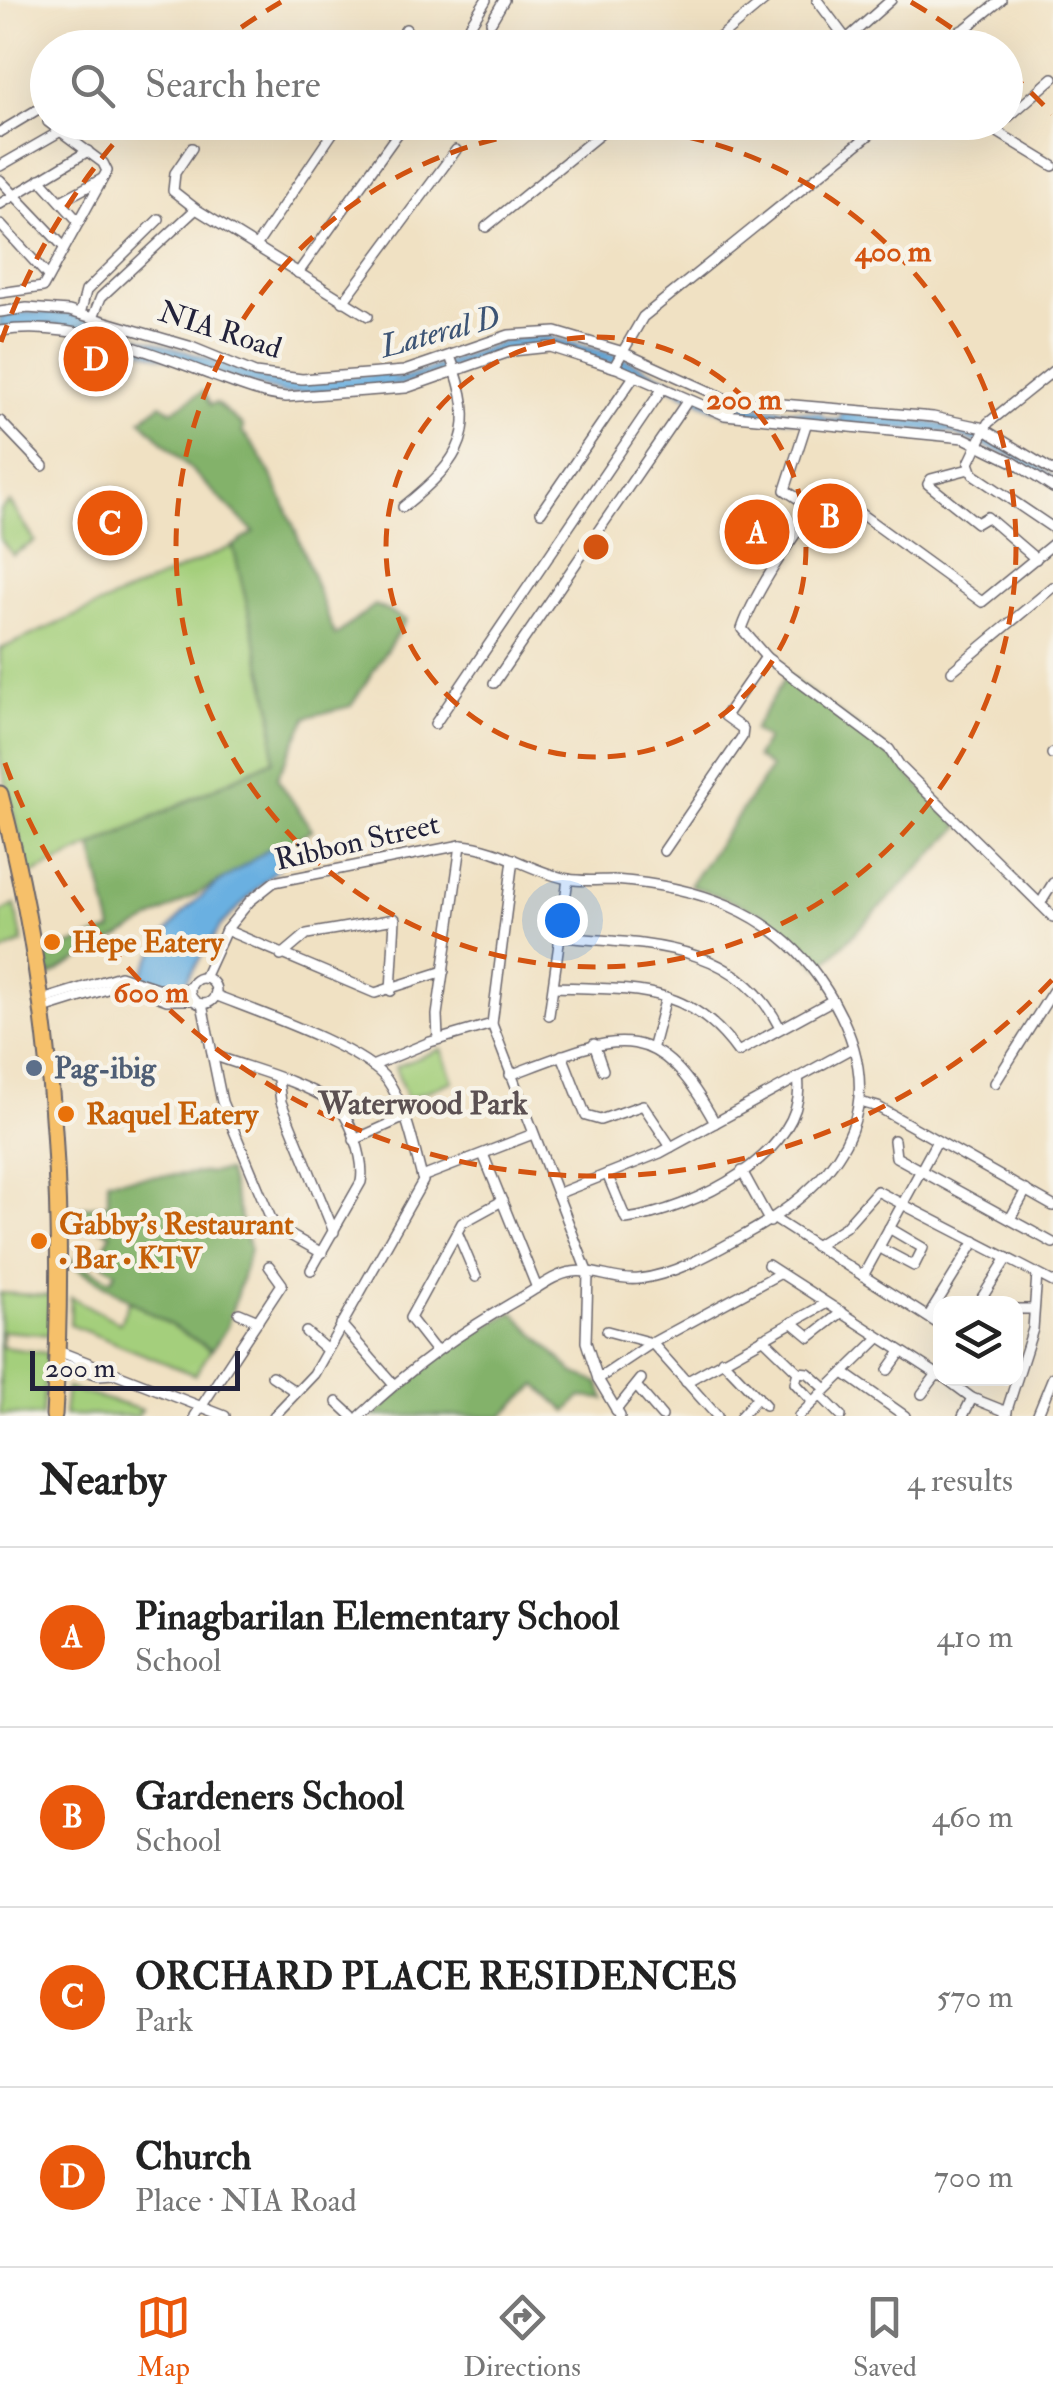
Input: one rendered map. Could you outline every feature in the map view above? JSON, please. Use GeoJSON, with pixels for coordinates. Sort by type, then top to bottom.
{"type":"FeatureCollection","features":[{"type":"Feature","properties":{"kind":"highway"},"geometry":{"type":"LineString","coordinates":[[0,794],[43,1005],[60,1198],[54,1416]]}},
{"type":"Feature","properties":{"kind":"street"},"geometry":{"type":"LineString","coordinates":[[467,30],[486,0]]}},
{"type":"Feature","properties":{"kind":"street"},"geometry":{"type":"LineString","coordinates":[[491,22],[504,0]]}},
{"type":"Feature","properties":{"kind":"street"},"geometry":{"type":"LineString","coordinates":[[729,30],[765,0]]}},
{"type":"Feature","properties":{"kind":"street"},"geometry":{"type":"LineString","coordinates":[[817,0],[840,30]]}},
{"type":"Feature","properties":{"kind":"street"},"geometry":{"type":"LineString","coordinates":[[862,30],[891,0]]}},
{"type":"Feature","properties":{"kind":"street"},"geometry":{"type":"LineString","coordinates":[[961,30],[1001,0]]}},
{"type":"Feature","properties":{"kind":"street"},"geometry":{"type":"LineString","coordinates":[[1023,104],[1053,78]]}},
{"type":"Feature","properties":{"kind":"street"},"geometry":{"type":"LineString","coordinates":[[0,132],[30,114]]}},
{"type":"Feature","properties":{"kind":"street"},"geometry":{"type":"LineString","coordinates":[[0,166],[44,140]]}},
{"type":"Feature","properties":{"kind":"street"},"geometry":{"type":"LineString","coordinates":[[0,293],[40,290],[102,179],[106,166],[70,140]]}},
{"type":"Feature","properties":{"kind":"street"},"geometry":{"type":"LineString","coordinates":[[256,246],[328,140]]}},
{"type":"Feature","properties":{"kind":"street"},"geometry":{"type":"LineString","coordinates":[[298,273],[393,140]]}},
{"type":"Feature","properties":{"kind":"street"},"geometry":{"type":"LineString","coordinates":[[486,227],[592,140]]}},
{"type":"Feature","properties":{"kind":"street"},"geometry":{"type":"LineString","coordinates":[[617,360],[643,316],[863,140]]}},
{"type":"Feature","properties":{"kind":"street"},"geometry":{"type":"LineString","coordinates":[[1020,140],[1053,166]]}},
{"type":"Feature","properties":{"kind":"street"},"geometry":{"type":"LineString","coordinates":[[192,148],[175,172],[173,191],[368,316]]}},
{"type":"Feature","properties":{"kind":"street"},"geometry":{"type":"LineString","coordinates":[[343,302],[456,150]]}},
{"type":"Feature","properties":{"kind":"street"},"geometry":{"type":"LineString","coordinates":[[0,204],[88,152]]}},
{"type":"Feature","properties":{"kind":"street"},"geometry":{"type":"LineString","coordinates":[[40,179],[79,222]]}},
{"type":"Feature","properties":{"kind":"street"},"geometry":{"type":"LineString","coordinates":[[61,201],[102,179]]}},
{"type":"Feature","properties":{"kind":"street"},"geometry":{"type":"LineString","coordinates":[[0,180],[64,248]]}},
{"type":"Feature","properties":{"kind":"street"},"geometry":{"type":"LineString","coordinates":[[93,317],[101,298],[196,209]]}},
{"type":"Feature","properties":{"kind":"street"},"geometry":{"type":"LineString","coordinates":[[80,314],[86,291],[159,219]]}},
{"type":"Feature","properties":{"kind":"street"},"geometry":{"type":"LineString","coordinates":[[0,224],[48,276]]}},
{"type":"Feature","properties":{"kind":"street","name":"NIA Road"},"geometry":{"type":"LineString","coordinates":[[0,312],[46,308],[80,314],[266,376],[336,387],[454,364],[529,331],[556,332],[617,360],[756,412],[814,418],[933,417],[1053,471]]}},
{"type":"Feature","properties":{"kind":"street"},"geometry":{"type":"LineString","coordinates":[[0,331],[55,328],[179,363],[266,395],[336,387],[406,388],[454,364],[538,347],[562,349],[617,360],[635,376],[725,415],[756,412],[980,437],[1053,488]]}},
{"type":"Feature","properties":{"kind":"street"},"geometry":{"type":"LineString","coordinates":[[402,507],[444,470],[460,448],[467,419],[454,364]]}},
{"type":"Feature","properties":{"kind":"street"},"geometry":{"type":"LineString","coordinates":[[969,469],[980,437],[1053,372]]}},
{"type":"Feature","properties":{"kind":"street"},"geometry":{"type":"LineString","coordinates":[[541,512],[635,376]]}},
{"type":"Feature","properties":{"kind":"street"},"geometry":{"type":"LineString","coordinates":[[435,724],[663,388]]}},
{"type":"Feature","properties":{"kind":"street"},"geometry":{"type":"LineString","coordinates":[[494,683],[688,400]]}},
{"type":"Feature","properties":{"kind":"street"},"geometry":{"type":"LineString","coordinates":[[814,418],[785,490],[815,510]]}},
{"type":"Feature","properties":{"kind":"street"},"geometry":{"type":"LineString","coordinates":[[0,420],[43,466]]}},
{"type":"Feature","properties":{"kind":"street"},"geometry":{"type":"LineString","coordinates":[[969,469],[1053,528]]}},
{"type":"Feature","properties":{"kind":"street"},"geometry":{"type":"LineString","coordinates":[[969,469],[928,484],[976,523],[987,517],[1036,558]]}},
{"type":"Feature","properties":{"kind":"street"},"geometry":{"type":"LineString","coordinates":[[1053,544],[982,602],[838,496],[827,496],[742,630],[766,657],[890,750],[900,766],[1053,917]]}},
{"type":"Feature","properties":{"kind":"street"},"geometry":{"type":"LineString","coordinates":[[952,671],[1053,587]]}},
{"type":"Feature","properties":{"kind":"street"},"geometry":{"type":"LineString","coordinates":[[664,851],[742,737],[743,729],[726,716],[766,657]]}},
{"type":"Feature","properties":{"kind":"street"},"geometry":{"type":"LineString","coordinates":[[438,1040],[437,1015],[460,844]]}},
{"type":"Feature","properties":{"kind":"street","name":"Ribbon Street"},"geometry":{"type":"LineString","coordinates":[[204,978],[226,930],[250,901],[283,878],[460,844],[480,846],[568,879],[676,887],[761,920],[804,957],[833,1000],[852,1048],[860,1102]]}},
{"type":"Feature","properties":{"kind":"street"},"geometry":{"type":"LineString","coordinates":[[513,858],[492,1024],[588,1274],[586,1342],[598,1379],[618,1413],[639,1383],[662,1416]]}},
{"type":"Feature","properties":{"kind":"street"},"geometry":{"type":"LineString","coordinates":[[549,1015],[568,879]]}},
{"type":"Feature","properties":{"kind":"street"},"geometry":{"type":"LineString","coordinates":[[1040,904],[1053,883]]}},
{"type":"Feature","properties":{"kind":"street"},"geometry":{"type":"LineString","coordinates":[[281,956],[306,934],[395,919],[404,910]]}},
{"type":"Feature","properties":{"kind":"street"},"geometry":{"type":"LineString","coordinates":[[391,991],[395,919]]}},
{"type":"Feature","properties":{"kind":"street"},"geometry":{"type":"LineString","coordinates":[[226,930],[375,993],[444,971]]}},
{"type":"Feature","properties":{"kind":"street"},"geometry":{"type":"LineString","coordinates":[[559,937],[635,941],[682,949],[716,961],[746,979],[770,1008],[780,1028]]}},
{"type":"Feature","properties":{"kind":"street"},"geometry":{"type":"LineString","coordinates":[[43,1005],[120,976],[172,993],[204,978],[214,985],[216,994]]}},
{"type":"Feature","properties":{"kind":"street"},"geometry":{"type":"LineString","coordinates":[[43,1005],[123,984],[168,1000],[198,1002],[216,994],[372,1066],[389,1082],[422,1178]]}},
{"type":"Feature","properties":{"kind":"street"},"geometry":{"type":"LineString","coordinates":[[190,987],[213,1055],[222,1102],[271,1230],[322,1253]]}},
{"type":"Feature","properties":{"kind":"street"},"geometry":{"type":"LineString","coordinates":[[555,987],[666,997],[708,1014],[736,1056],[833,1000]]}},
{"type":"Feature","properties":{"kind":"street"},"geometry":{"type":"LineString","coordinates":[[995,1083],[1053,991]]}},
{"type":"Feature","properties":{"kind":"street"},"geometry":{"type":"LineString","coordinates":[[653,1046],[666,997]]}},
{"type":"Feature","properties":{"kind":"street"},"geometry":{"type":"LineString","coordinates":[[372,1066],[492,1024]]}},
{"type":"Feature","properties":{"kind":"street"},"geometry":{"type":"LineString","coordinates":[[510,1074],[594,1044],[653,1046],[683,1069],[716,1123]]}},
{"type":"Feature","properties":{"kind":"street"},"geometry":{"type":"LineString","coordinates":[[594,1044],[602,1070]]}},
{"type":"Feature","properties":{"kind":"street"},"geometry":{"type":"LineString","coordinates":[[557,1194],[670,1148],[852,1048]]}},
{"type":"Feature","properties":{"kind":"street"},"geometry":{"type":"LineString","coordinates":[[213,1055],[335,1104],[354,1140],[363,1172],[311,1270]]}},
{"type":"Feature","properties":{"kind":"street"},"geometry":{"type":"LineString","coordinates":[[562,1056],[590,1124],[644,1102],[670,1148]]}},
{"type":"Feature","properties":{"kind":"street"},"geometry":{"type":"LineString","coordinates":[[607,1174],[624,1223],[680,1204],[769,1155],[794,1122],[802,1099],[798,1077]]}},
{"type":"Feature","properties":{"kind":"street"},"geometry":{"type":"LineString","coordinates":[[278,1080],[281,1102],[334,1232]]}},
{"type":"Feature","properties":{"kind":"street"},"geometry":{"type":"LineString","coordinates":[[360,1416],[454,1334],[537,1288],[573,1271],[639,1279],[704,1257],[773,1220],[832,1164],[849,1141],[860,1102],[878,1107],[1053,1206]]}},
{"type":"Feature","properties":{"kind":"street"},"geometry":{"type":"LineString","coordinates":[[354,1140],[403,1118]]}},
{"type":"Feature","properties":{"kind":"street"},"geometry":{"type":"LineString","coordinates":[[274,1416],[327,1350],[422,1178],[532,1134]]}},
{"type":"Feature","properties":{"kind":"street"},"geometry":{"type":"LineString","coordinates":[[894,1140],[896,1157],[919,1172],[1053,1243]]}},
{"type":"Feature","properties":{"kind":"street"},"geometry":{"type":"LineString","coordinates":[[863,1276],[936,1141]]}},
{"type":"Feature","properties":{"kind":"street"},"geometry":{"type":"LineString","coordinates":[[483,1154],[537,1288]]}},
{"type":"Feature","properties":{"kind":"street"},"geometry":{"type":"LineString","coordinates":[[742,1171],[773,1220],[933,1320]]}},
{"type":"Feature","properties":{"kind":"street"},"geometry":{"type":"LineString","coordinates":[[1010,1219],[1026,1190]]}},
{"type":"Feature","properties":{"kind":"street"},"geometry":{"type":"LineString","coordinates":[[816,1246],[845,1227],[877,1191],[1053,1282]]}},
{"type":"Feature","properties":{"kind":"street"},"geometry":{"type":"LineString","coordinates":[[435,1350],[410,1318],[465,1216],[502,1202]]}},
{"type":"Feature","properties":{"kind":"street"},"geometry":{"type":"LineString","coordinates":[[880,1248],[914,1266],[922,1248],[890,1228]]}},
{"type":"Feature","properties":{"kind":"street"},"geometry":{"type":"LineString","coordinates":[[456,1232],[476,1277]]}},
{"type":"Feature","properties":{"kind":"street"},"geometry":{"type":"LineString","coordinates":[[928,1317],[975,1241]]}},
{"type":"Feature","properties":{"kind":"street"},"geometry":{"type":"LineString","coordinates":[[983,1296],[1007,1258]]}},
{"type":"Feature","properties":{"kind":"street"},"geometry":{"type":"LineString","coordinates":[[195,1416],[282,1284],[269,1266]]}},
{"type":"Feature","properties":{"kind":"street"},"geometry":{"type":"LineString","coordinates":[[768,1266],[933,1371]]}},
{"type":"Feature","properties":{"kind":"street"},"geometry":{"type":"LineString","coordinates":[[598,1379],[652,1344],[779,1274]]}},
{"type":"Feature","properties":{"kind":"street"},"geometry":{"type":"LineString","coordinates":[[1023,1354],[1033,1329],[1037,1274]]}},
{"type":"Feature","properties":{"kind":"street"},"geometry":{"type":"LineString","coordinates":[[686,1382],[826,1304]]}},
{"type":"Feature","properties":{"kind":"street"},"geometry":{"type":"LineString","coordinates":[[1023,1309],[1033,1309]]}},
{"type":"Feature","properties":{"kind":"street"},"geometry":{"type":"LineString","coordinates":[[240,1312],[258,1321]]}},
{"type":"Feature","properties":{"kind":"street"},"geometry":{"type":"LineString","coordinates":[[792,1322],[810,1338],[842,1312]]}},
{"type":"Feature","properties":{"kind":"street"},"geometry":{"type":"LineString","coordinates":[[341,1324],[394,1386]]}},
{"type":"Feature","properties":{"kind":"street"},"geometry":{"type":"LineString","coordinates":[[606,1331],[652,1344],[717,1416]]}},
{"type":"Feature","properties":{"kind":"street"},"geometry":{"type":"LineString","coordinates":[[306,1332],[327,1350]]}},
{"type":"Feature","properties":{"kind":"street"},"geometry":{"type":"LineString","coordinates":[[763,1338],[798,1372],[808,1373],[820,1395],[841,1416]]}},
{"type":"Feature","properties":{"kind":"street"},"geometry":{"type":"LineString","coordinates":[[800,1416],[880,1338]]}},
{"type":"Feature","properties":{"kind":"street"},"geometry":{"type":"LineString","coordinates":[[888,1370],[901,1352]]}},
{"type":"Feature","properties":{"kind":"street"},"geometry":{"type":"LineString","coordinates":[[58,1356],[225,1416]]}},
{"type":"Feature","properties":{"kind":"street"},"geometry":{"type":"LineString","coordinates":[[722,1360],[761,1401],[740,1416]]}},
{"type":"Feature","properties":{"kind":"street"},"geometry":{"type":"LineString","coordinates":[[798,1372],[795,1384],[820,1395]]}},
{"type":"Feature","properties":{"kind":"street"},"geometry":{"type":"LineString","coordinates":[[844,1373],[890,1412],[905,1416]]}},
{"type":"Feature","properties":{"kind":"street"},"geometry":{"type":"LineString","coordinates":[[272,1376],[296,1392]]}},
{"type":"Feature","properties":{"kind":"street"},"geometry":{"type":"LineString","coordinates":[[1038,1416],[1053,1377]]}},
{"type":"Feature","properties":{"kind":"street"},"geometry":{"type":"LineString","coordinates":[[922,1394],[933,1384]]}},
{"type":"Feature","properties":{"kind":"street"},"geometry":{"type":"LineString","coordinates":[[955,1386],[1006,1414],[1013,1386]]}},
{"type":"Feature","properties":{"kind":"street"},"geometry":{"type":"LineString","coordinates":[[963,1416],[972,1398]]}},
{"type":"Feature","properties":{"kind":"street"},"geometry":{"type":"LineString","coordinates":[[337,1402],[352,1416]]}},
{"type":"Feature","properties":{"kind":"green space"},"geometry":{"type":"Polygon","coordinates":[[[203,391],[210,405],[216,403],[243,426],[242,432],[269,471],[335,636],[375,605],[406,620],[351,706],[307,717],[277,778],[312,830],[49,976],[45,954],[112,930],[92,847],[273,760],[273,714],[233,546],[254,532],[141,420],[161,404],[172,411],[203,391]]]}},
{"type":"Feature","properties":{"kind":"green space"},"geometry":{"type":"Polygon","coordinates":[[[10,502],[35,541],[13,555],[0,539],[0,510],[10,502]]]}},
{"type":"Feature","properties":{"kind":"green space"},"geometry":{"type":"Polygon","coordinates":[[[233,546],[273,714],[273,760],[29,876],[0,759],[0,649],[233,546]]]}},
{"type":"Feature","properties":{"kind":"green space"},"geometry":{"type":"Polygon","coordinates":[[[787,675],[876,741],[960,827],[820,968],[764,914],[690,885],[771,768],[756,757],[767,739],[753,730],[787,675]]]}},
{"type":"Feature","properties":{"kind":"green space"},"geometry":{"type":"Polygon","coordinates":[[[15,905],[23,942],[0,953],[0,913],[15,905]]]}},
{"type":"Feature","properties":{"kind":"green space"},"geometry":{"type":"Polygon","coordinates":[[[441,1049],[453,1081],[407,1099],[395,1067],[441,1049]]]}},
{"type":"Feature","properties":{"kind":"green space"},"geometry":{"type":"Polygon","coordinates":[[[227,1171],[250,1250],[227,1327],[212,1350],[72,1265],[72,1259],[111,1280],[116,1272],[98,1260],[111,1233],[70,1217],[70,1209],[108,1204],[108,1180],[227,1171]]]}},
{"type":"Feature","properties":{"kind":"green space"},"geometry":{"type":"Polygon","coordinates":[[[0,1293],[52,1296],[51,1335],[2,1331],[2,1347],[47,1353],[42,1416],[0,1414],[0,1293]]]}},
{"type":"Feature","properties":{"kind":"green space"},"geometry":{"type":"Polygon","coordinates":[[[71,1297],[120,1323],[129,1300],[211,1350],[195,1375],[70,1325],[71,1297]]]}},
{"type":"Feature","properties":{"kind":"green space"},"geometry":{"type":"Polygon","coordinates":[[[513,1312],[575,1374],[599,1383],[605,1399],[580,1397],[567,1412],[537,1385],[502,1416],[373,1416],[446,1349],[513,1312]]]}},
{"type":"Feature","properties":{"kind":"green space"},"geometry":{"type":"Polygon","coordinates":[[[67,1388],[142,1410],[137,1416],[64,1415],[67,1388]]]}},
{"type":"Feature","properties":{"kind":"water","name":"Lateral D"},"geometry":{"type":"Polygon","coordinates":[[[67,313],[276,381],[342,383],[407,377],[510,339],[547,336],[619,356],[724,404],[820,413],[825,418],[840,419],[841,412],[900,418],[977,434],[1027,458],[1053,476],[1053,484],[1013,457],[950,433],[726,414],[645,375],[551,344],[510,349],[403,385],[285,394],[56,325],[0,328],[0,315],[67,313]]]}},
{"type":"Feature","properties":{"kind":"water"},"geometry":{"type":"Polygon","coordinates":[[[272,847],[281,865],[221,925],[179,992],[141,976],[181,915],[212,888],[272,847]]]}},
{"type":"Feature","properties":{"kind":"waterway","name":"Lateral D"},"geometry":{"type":"LineString","coordinates":[[314,383],[390,376]]}},
{"type":"Feature","properties":{"kind":"place","name":"Church"},"geometry":{"type":"Point","coordinates":[96,359]}},
{"type":"Feature","properties":{"kind":"place","name":"Gardeners School"},"geometry":{"type":"Point","coordinates":[830,516]}},
{"type":"Feature","properties":{"kind":"place","name":"ORCHARD PLACE RESIDENCES"},"geometry":{"type":"Point","coordinates":[110,523]}},
{"type":"Feature","properties":{"kind":"place","name":"Pinagbarilan Elementary School"},"geometry":{"type":"Point","coordinates":[757,532]}},
{"type":"Feature","properties":{"kind":"place","name":"Hepe Eatery"},"geometry":{"type":"Point","coordinates":[52,942]}},
{"type":"Feature","properties":{"kind":"place","name":"Pag-ibig"},"geometry":{"type":"Point","coordinates":[34,1068]}},
{"type":"Feature","properties":{"kind":"place","name":"Raquel Eatery"},"geometry":{"type":"Point","coordinates":[66,1114]}},
{"type":"Feature","properties":{"kind":"place","name":"Gabby’s Restaurant • Bar • KTV"},"geometry":{"type":"Point","coordinates":[39,1241]}},
{"type":"Feature","properties":{"kind":"district","name":"Waterwood Park"},"geometry":{"type":"Point","coordinates":[423,1104]}}]}
